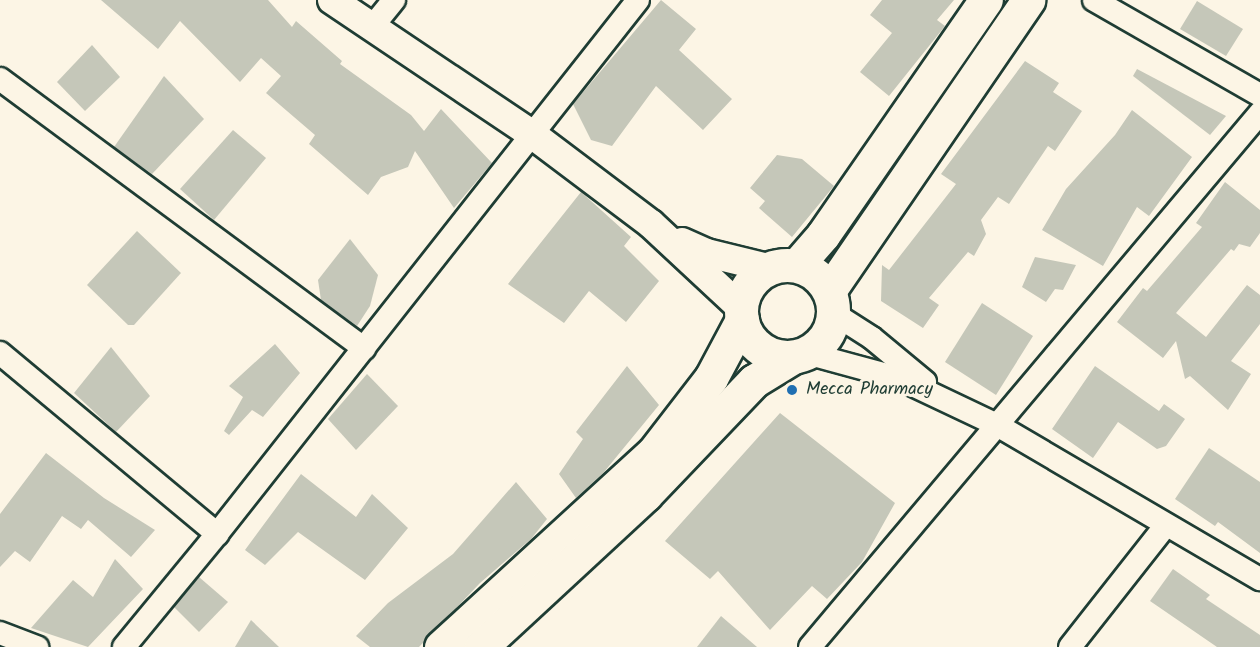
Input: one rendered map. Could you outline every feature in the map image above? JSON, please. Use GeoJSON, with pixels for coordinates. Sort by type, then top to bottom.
{"type":"FeatureCollection","features":[{"type":"Feature","properties":{"kind":"main road"},"geometry":{"type":"LineString","coordinates":[[441,647],[629,478],[676,425],[723,360],[742,314],[749,285],[782,267],[823,235],[986,0]]}},
{"type":"Feature","properties":{"kind":"main road"},"geometry":{"type":"LineString","coordinates":[[481,647],[645,495],[754,381],[821,343],[830,329],[831,302],[853,254],[1028,0]]}},
{"type":"Feature","properties":{"kind":"main road"},"geometry":{"type":"LineString","coordinates":[[823,235],[829,251],[836,256],[853,254]]}},
{"type":"Feature","properties":{"kind":"main road"},"geometry":{"type":"LineString","coordinates":[[782,267],[810,270],[831,302]]}},
{"type":"Feature","properties":{"kind":"main road"},"geometry":{"type":"LineString","coordinates":[[742,314],[755,344],[779,356],[800,355]]}},
{"type":"Feature","properties":{"kind":"main road"},"geometry":{"type":"LineString","coordinates":[[723,360],[741,368],[754,381]]}},
{"type":"Feature","properties":{"kind":"street"},"geometry":{"type":"LineString","coordinates":[[332,0],[533,135],[651,224],[742,314]]}},
{"type":"Feature","properties":{"kind":"street"},"geometry":{"type":"LineString","coordinates":[[372,27],[394,0]]}},
{"type":"Feature","properties":{"kind":"street"},"geometry":{"type":"LineString","coordinates":[[124,647],[218,534],[638,0]]}},
{"type":"Feature","properties":{"kind":"street"},"geometry":{"type":"LineString","coordinates":[[1094,0],[1260,95]]}},
{"type":"Feature","properties":{"kind":"street"},"geometry":{"type":"LineString","coordinates":[[0,79],[364,348]]}},
{"type":"Feature","properties":{"kind":"street"},"geometry":{"type":"LineString","coordinates":[[810,647],[1260,113]]}},
{"type":"Feature","properties":{"kind":"street"},"geometry":{"type":"LineString","coordinates":[[651,224],[707,253],[782,267]]}},
{"type":"Feature","properties":{"kind":"street"},"geometry":{"type":"LineString","coordinates":[[831,302],[942,398]]}},
{"type":"Feature","properties":{"kind":"street"},"geometry":{"type":"LineString","coordinates":[[0,353],[218,534]]}},
{"type":"Feature","properties":{"kind":"street"},"geometry":{"type":"LineString","coordinates":[[800,355],[853,363],[942,398],[997,425],[1260,579]]}},
{"type":"Feature","properties":{"kind":"street"},"geometry":{"type":"LineString","coordinates":[[1070,647],[1166,525]]}},
{"type":"Feature","properties":{"kind":"street"},"geometry":{"type":"LineString","coordinates":[[3,639],[37,647]]}},
{"type":"Feature","properties":{"kind":"building"},"geometry":{"type":"Polygon","coordinates":[[[101,0],[268,0],[292,27],[296,21],[342,61],[340,64],[411,115],[424,131],[441,109],[492,163],[454,208],[415,151],[408,167],[381,177],[368,195],[309,144],[315,135],[266,93],[281,76],[261,58],[240,82],[180,21],[158,49],[101,0]]]}},
{"type":"Feature","properties":{"kind":"building"},"geometry":{"type":"Polygon","coordinates":[[[661,0],[696,29],[679,50],[732,99],[703,130],[656,86],[612,146],[591,140],[573,104],[661,0]]]}},
{"type":"Feature","properties":{"kind":"building"},"geometry":{"type":"Polygon","coordinates":[[[882,0],[954,0],[937,20],[945,26],[889,96],[860,72],[892,33],[870,15],[882,0]]]}},
{"type":"Feature","properties":{"kind":"building"},"geometry":{"type":"Polygon","coordinates":[[[1197,1],[1243,29],[1226,56],[1180,29],[1197,1]]]}},
{"type":"Feature","properties":{"kind":"building"},"geometry":{"type":"Polygon","coordinates":[[[92,45],[120,77],[85,111],[57,82],[92,45]]]}},
{"type":"Feature","properties":{"kind":"building"},"geometry":{"type":"Polygon","coordinates":[[[1025,61],[1059,83],[1053,92],[1082,111],[1055,151],[1048,146],[1009,204],[998,197],[981,220],[986,234],[974,256],[968,252],[929,298],[939,305],[923,328],[881,301],[882,265],[889,270],[956,184],[941,174],[1025,61]]]}},
{"type":"Feature","properties":{"kind":"building"},"geometry":{"type":"Polygon","coordinates":[[[1137,69],[1226,116],[1210,135],[1133,76],[1137,69]]]}},
{"type":"Feature","properties":{"kind":"building"},"geometry":{"type":"Polygon","coordinates":[[[164,76],[204,119],[152,174],[114,147],[164,76]]]}},
{"type":"Feature","properties":{"kind":"building"},"geometry":{"type":"Polygon","coordinates":[[[1132,110],[1192,157],[1149,216],[1137,207],[1103,266],[1042,230],[1066,189],[1115,135],[1132,110]]]}},
{"type":"Feature","properties":{"kind":"building"},"geometry":{"type":"Polygon","coordinates":[[[233,130],[266,158],[214,220],[180,189],[233,130]]]}},
{"type":"Feature","properties":{"kind":"building"},"geometry":{"type":"Polygon","coordinates":[[[777,155],[802,159],[834,186],[792,237],[759,208],[765,201],[750,188],[777,155]]]}},
{"type":"Feature","properties":{"kind":"building"},"geometry":{"type":"Polygon","coordinates":[[[1225,182],[1260,210],[1260,233],[1250,247],[1239,244],[1234,251],[1231,249],[1176,313],[1206,337],[1247,285],[1260,295],[1260,324],[1231,361],[1251,374],[1228,410],[1190,376],[1185,379],[1176,341],[1163,358],[1117,322],[1143,288],[1147,291],[1202,227],[1196,223],[1225,182]]]}},
{"type":"Feature","properties":{"kind":"building"},"geometry":{"type":"Polygon","coordinates":[[[581,192],[631,237],[624,246],[659,281],[626,322],[589,291],[564,323],[508,284],[581,192]]]}},
{"type":"Feature","properties":{"kind":"building"},"geometry":{"type":"Polygon","coordinates":[[[137,231],[181,273],[134,325],[128,325],[87,285],[137,231]]]}},
{"type":"Feature","properties":{"kind":"building"},"geometry":{"type":"Polygon","coordinates":[[[350,239],[378,275],[370,306],[357,326],[321,300],[318,280],[350,239]]]}},
{"type":"Feature","properties":{"kind":"building"},"geometry":{"type":"Polygon","coordinates":[[[1035,257],[1076,265],[1063,290],[1055,289],[1046,302],[1022,287],[1035,257]]]}},
{"type":"Feature","properties":{"kind":"building"},"geometry":{"type":"Polygon","coordinates":[[[982,303],[1033,336],[996,395],[945,362],[982,303]]]}},
{"type":"Feature","properties":{"kind":"building"},"geometry":{"type":"Polygon","coordinates":[[[275,344],[300,373],[263,417],[252,410],[229,435],[224,431],[243,397],[229,386],[275,344]]]}},
{"type":"Feature","properties":{"kind":"building"},"geometry":{"type":"Polygon","coordinates":[[[111,347],[150,396],[116,432],[74,393],[111,347]]]}},
{"type":"Feature","properties":{"kind":"building"},"geometry":{"type":"Polygon","coordinates":[[[627,366],[659,405],[604,472],[576,498],[559,474],[583,439],[576,432],[627,366]]]}},
{"type":"Feature","properties":{"kind":"building"},"geometry":{"type":"Polygon","coordinates":[[[1095,366],[1159,411],[1164,404],[1185,419],[1166,446],[1157,449],[1118,422],[1093,458],[1052,429],[1095,366]]]}},
{"type":"Feature","properties":{"kind":"building"},"geometry":{"type":"Polygon","coordinates":[[[367,374],[398,406],[356,450],[328,419],[367,374]]]}},
{"type":"Feature","properties":{"kind":"building"},"geometry":{"type":"Polygon","coordinates":[[[780,413],[895,503],[862,562],[827,599],[812,586],[770,630],[718,571],[710,579],[665,541],[780,413]]]}},
{"type":"Feature","properties":{"kind":"building"},"geometry":{"type":"Polygon","coordinates":[[[1209,448],[1260,482],[1260,553],[1218,522],[1215,526],[1175,499],[1209,448]]]}},
{"type":"Feature","properties":{"kind":"building"},"geometry":{"type":"Polygon","coordinates":[[[46,453],[104,498],[155,530],[131,557],[88,520],[81,529],[62,516],[30,562],[15,551],[0,567],[0,514],[46,453]]]}},
{"type":"Feature","properties":{"kind":"building"},"geometry":{"type":"Polygon","coordinates":[[[301,474],[356,517],[372,494],[408,528],[365,580],[298,532],[265,565],[245,550],[301,474]]]}},
{"type":"Feature","properties":{"kind":"building"},"geometry":{"type":"Polygon","coordinates":[[[516,482],[547,519],[531,539],[480,583],[419,647],[370,647],[356,636],[388,603],[453,554],[516,482]]]}},
{"type":"Feature","properties":{"kind":"building"},"geometry":{"type":"Polygon","coordinates":[[[115,559],[143,589],[88,647],[31,628],[73,580],[93,597],[115,559]]]}},
{"type":"Feature","properties":{"kind":"building"},"geometry":{"type":"Polygon","coordinates":[[[1173,569],[1210,595],[1206,599],[1260,635],[1260,647],[1217,647],[1150,601],[1173,569]]]}},
{"type":"Feature","properties":{"kind":"building"},"geometry":{"type":"Polygon","coordinates":[[[199,577],[228,602],[199,632],[174,607],[199,577]]]}},
{"type":"Feature","properties":{"kind":"building"},"geometry":{"type":"Polygon","coordinates":[[[721,616],[757,647],[697,647],[721,616]]]}},
{"type":"Feature","properties":{"kind":"building"},"geometry":{"type":"Polygon","coordinates":[[[251,620],[279,647],[235,647],[251,620]]]}},
{"type":"Feature","properties":{"kind":"place","name":"Mecca Pharmacy"},"geometry":{"type":"Point","coordinates":[792,390]}}]}
